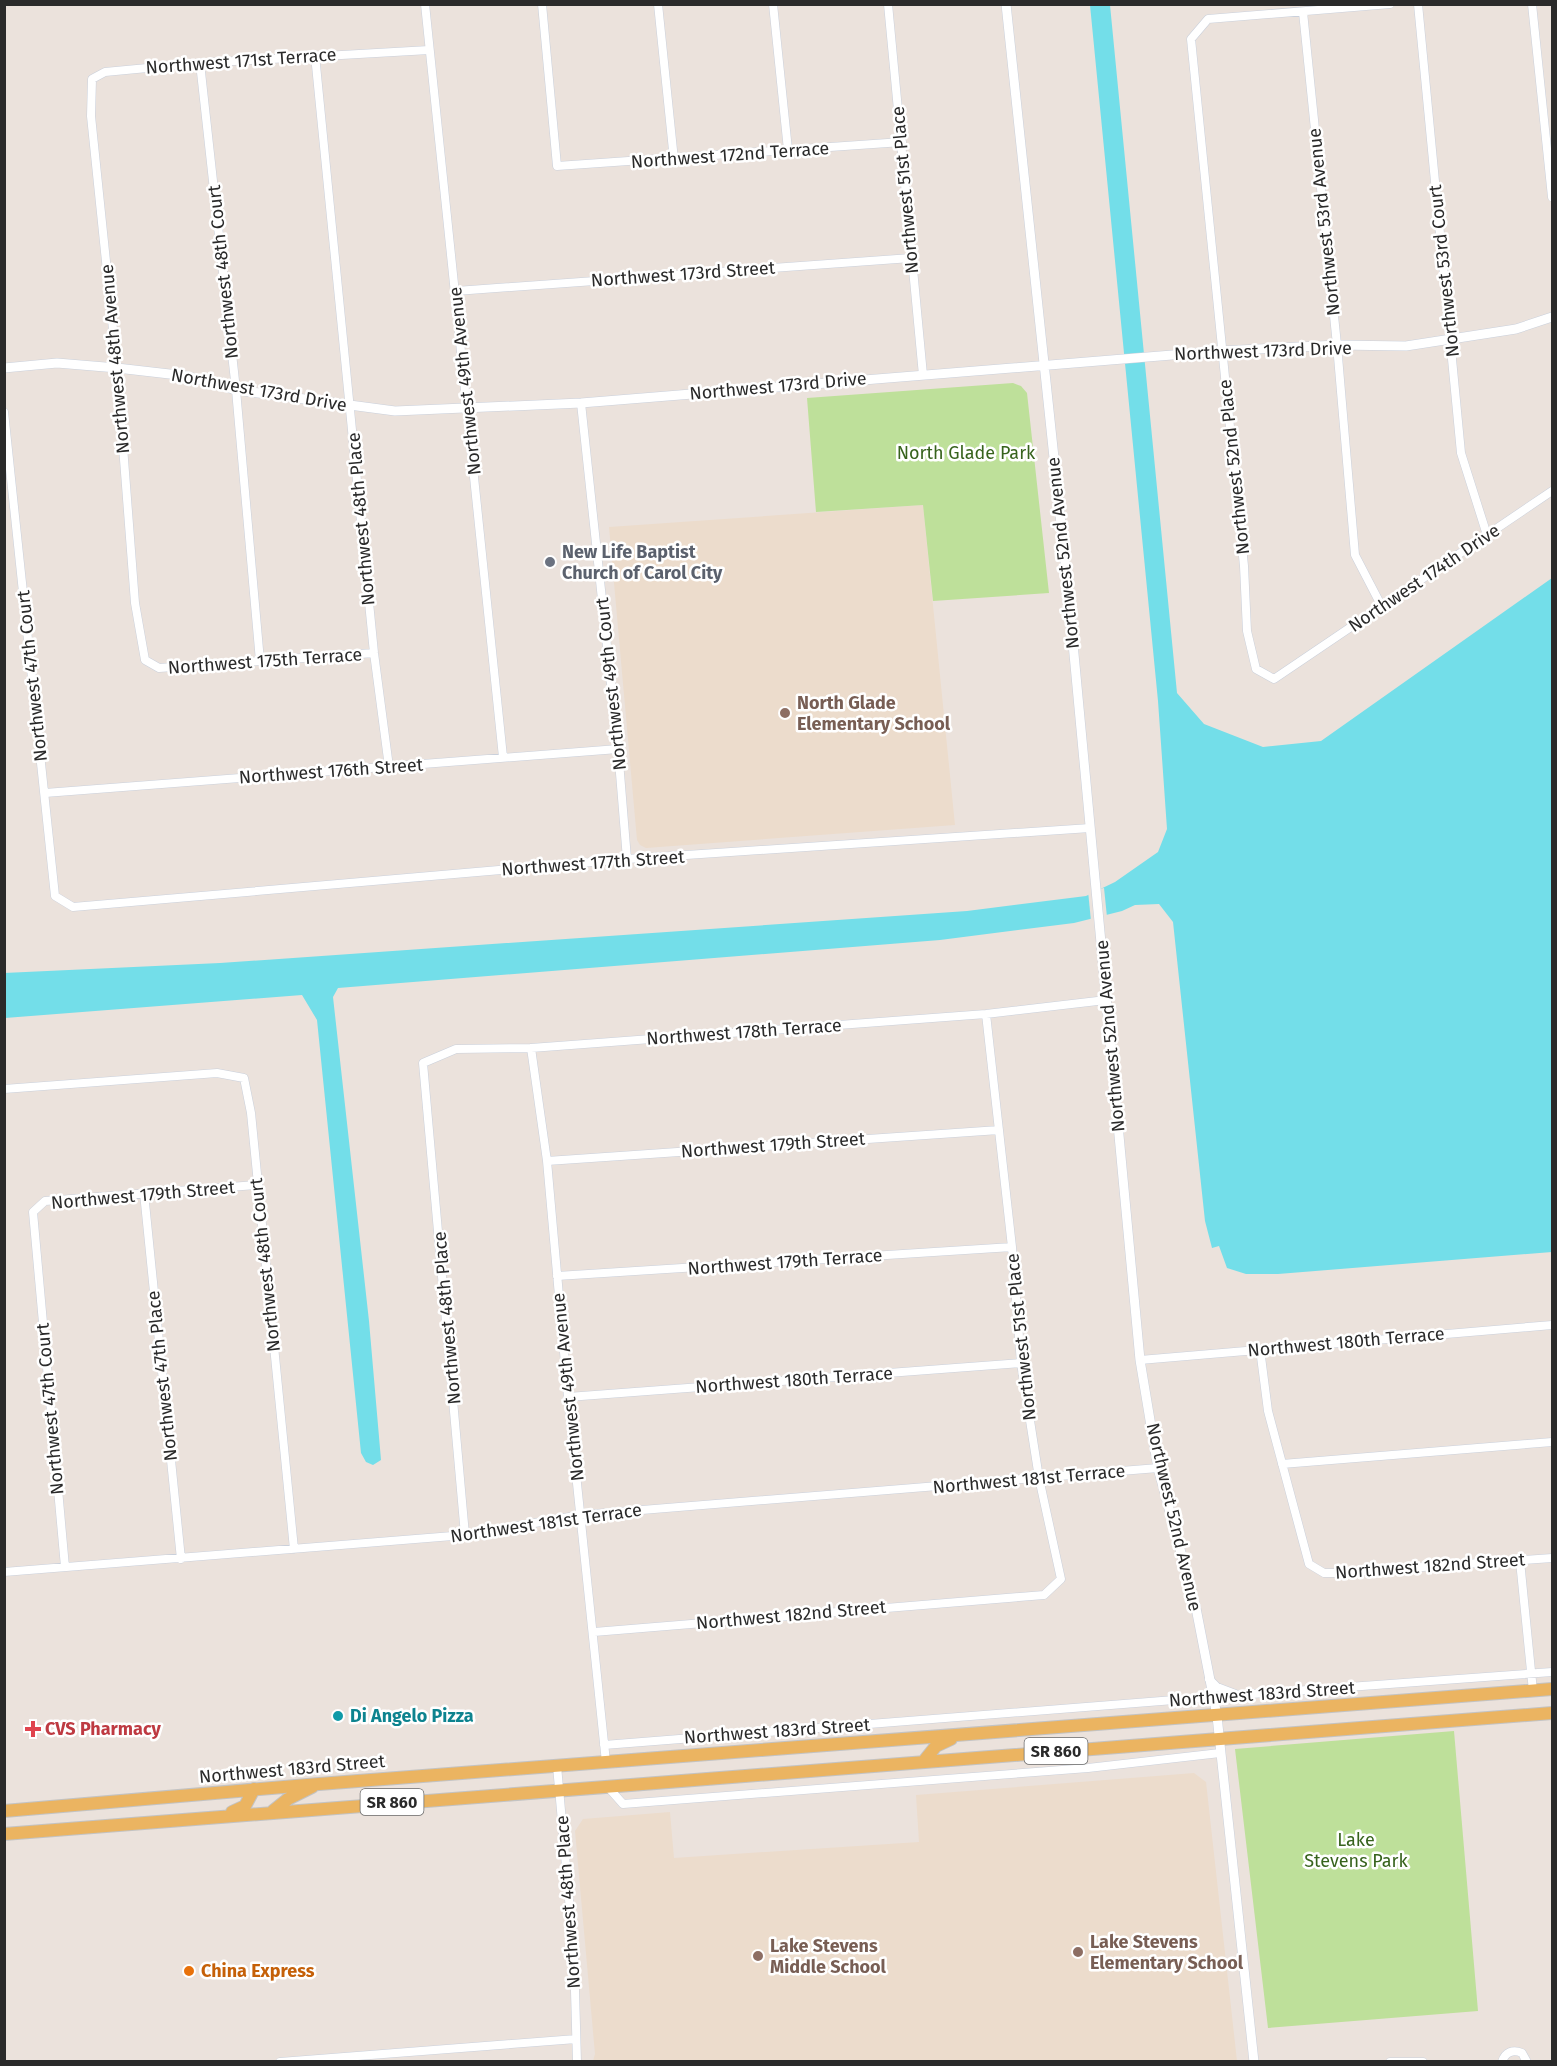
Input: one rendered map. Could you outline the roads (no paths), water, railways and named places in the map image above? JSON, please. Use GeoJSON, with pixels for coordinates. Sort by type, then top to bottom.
{"type":"FeatureCollection","features":[{"type":"Feature","properties":{"kind":"main road","name":"Northwest 183rd Street"},"geometry":{"type":"LineString","coordinates":[[4,1811],[254,1789],[1552,1689]]}},
{"type":"Feature","properties":{"kind":"main road","name":"SR 860"},"geometry":{"type":"LineString","coordinates":[[4,1834],[273,1811],[1552,1713]]}},
{"type":"Feature","properties":{"kind":"main road"},"geometry":{"type":"LineString","coordinates":[[924,1761],[936,1746],[957,1736]]}},
{"type":"Feature","properties":{"kind":"main road"},"geometry":{"type":"LineString","coordinates":[[273,1811],[288,1799],[319,1784]]}},
{"type":"Feature","properties":{"kind":"main road"},"geometry":{"type":"LineString","coordinates":[[226,1815],[246,1806],[254,1789]]}},
{"type":"Feature","properties":{"kind":"street","name":"Northwest 49th Avenue"},"geometry":{"type":"LineString","coordinates":[[425,4],[469,409],[503,757]]}},
{"type":"Feature","properties":{"kind":"street","name":"Northwest 172nd Terrace"},"geometry":{"type":"LineString","coordinates":[[542,4],[557,166],[674,160],[902,142]]}},
{"type":"Feature","properties":{"kind":"street"},"geometry":{"type":"LineString","coordinates":[[658,4],[674,160]]}},
{"type":"Feature","properties":{"kind":"street"},"geometry":{"type":"LineString","coordinates":[[773,4],[788,150]]}},
{"type":"Feature","properties":{"kind":"street","name":"Northwest 51st Place"},"geometry":{"type":"LineString","coordinates":[[888,4],[923,375]]}},
{"type":"Feature","properties":{"kind":"street","name":"Northwest 52nd Avenue"},"geometry":{"type":"LineString","coordinates":[[1006,4],[1090,828],[1140,1360],[1158,1468],[1196,1608],[1217,1716],[1254,2061]]}},
{"type":"Feature","properties":{"kind":"street"},"geometry":{"type":"LineString","coordinates":[[1303,12],[1390,4]]}},
{"type":"Feature","properties":{"kind":"street","name":"Northwest 53rd Court"},"geometry":{"type":"LineString","coordinates":[[1418,4],[1461,453],[1487,535]]}},
{"type":"Feature","properties":{"kind":"street"},"geometry":{"type":"LineString","coordinates":[[1532,4],[1552,197]]}},
{"type":"Feature","properties":{"kind":"street","name":"Northwest 52nd Place"},"geometry":{"type":"LineString","coordinates":[[1297,666],[1274,679],[1256,669],[1248,632],[1244,566],[1191,39],[1208,19],[1303,12]]}},
{"type":"Feature","properties":{"kind":"street","name":"Northwest 53rd Avenue"},"geometry":{"type":"LineString","coordinates":[[1303,12],[1337,345],[1355,555],[1381,605]]}},
{"type":"Feature","properties":{"kind":"street","name":"Northwest 171st Terrace"},"geometry":{"type":"LineString","coordinates":[[91,116],[92,79],[105,72],[315,55],[429,50]]}},
{"type":"Feature","properties":{"kind":"street","name":"Northwest 48th Place"},"geometry":{"type":"LineString","coordinates":[[315,55],[374,653],[389,767]]}},
{"type":"Feature","properties":{"kind":"street","name":"Northwest 48th Court"},"geometry":{"type":"LineString","coordinates":[[200,63],[236,390],[260,661]]}},
{"type":"Feature","properties":{"kind":"street","name":"Northwest 48th Avenue"},"geometry":{"type":"LineString","coordinates":[[91,116],[117,368],[135,603]]}},
{"type":"Feature","properties":{"kind":"street","name":"Northwest 173rd Street"},"geometry":{"type":"LineString","coordinates":[[456,291],[911,258]]}},
{"type":"Feature","properties":{"kind":"street","name":"Northwest 173rd Drive"},"geometry":{"type":"LineString","coordinates":[[4,368],[57,363],[117,368],[187,376],[236,390],[350,407],[394,411],[469,409],[581,403],[1221,351],[1337,345],[1406,346],[1516,329],[1552,317]]}},
{"type":"Feature","properties":{"kind":"street","name":"Northwest 49th Court"},"geometry":{"type":"LineString","coordinates":[[581,403],[618,749],[627,859]]}},
{"type":"Feature","properties":{"kind":"street","name":"Northwest 47th Court"},"geometry":{"type":"LineString","coordinates":[[4,412],[55,896],[72,907],[97,904]]}},
{"type":"Feature","properties":{"kind":"street","name":"Northwest 174th Drive"},"geometry":{"type":"LineString","coordinates":[[1297,666],[1381,605],[1552,491]]}},
{"type":"Feature","properties":{"kind":"street","name":"Northwest 175th Terrace"},"geometry":{"type":"LineString","coordinates":[[135,603],[145,660],[159,668],[374,653]]}},
{"type":"Feature","properties":{"kind":"street","name":"Northwest 176th Street"},"geometry":{"type":"LineString","coordinates":[[45,793],[618,749]]}},
{"type":"Feature","properties":{"kind":"street","name":"Northwest 177th Street"},"geometry":{"type":"LineString","coordinates":[[97,904],[627,859],[1090,828]]}},
{"type":"Feature","properties":{"kind":"street","name":"Northwest 178th Terrace"},"geometry":{"type":"LineString","coordinates":[[428,1102],[423,1063],[456,1049],[531,1048],[986,1014],[1106,1000]]}},
{"type":"Feature","properties":{"kind":"street","name":"Northwest 51st Place"},"geometry":{"type":"LineString","coordinates":[[986,1014],[1012,1247],[1021,1363],[1039,1478],[1061,1579],[1044,1595],[988,1597]]}},
{"type":"Feature","properties":{"kind":"street","name":"Northwest 49th Avenue"},"geometry":{"type":"LineString","coordinates":[[531,1048],[547,1161],[568,1397],[606,1762]]}},
{"type":"Feature","properties":{"kind":"street","name":"Northwest 48th Court"},"geometry":{"type":"LineString","coordinates":[[4,1089],[217,1072],[244,1078],[251,1113],[294,1549]]}},
{"type":"Feature","properties":{"kind":"street","name":"Northwest 48th Place"},"geometry":{"type":"LineString","coordinates":[[428,1102],[465,1535]]}},
{"type":"Feature","properties":{"kind":"street","name":"Northwest 179th Street"},"geometry":{"type":"LineString","coordinates":[[547,1161],[999,1130]]}},
{"type":"Feature","properties":{"kind":"street","name":"Northwest 179th Street"},"geometry":{"type":"LineString","coordinates":[[35,1250],[33,1212],[45,1201],[257,1185]]}},
{"type":"Feature","properties":{"kind":"street","name":"Northwest 47th Place"},"geometry":{"type":"LineString","coordinates":[[144,1194],[181,1558]]}},
{"type":"Feature","properties":{"kind":"street","name":"Northwest 179th Terrace"},"geometry":{"type":"LineString","coordinates":[[557,1276],[1012,1247]]}},
{"type":"Feature","properties":{"kind":"street","name":"Northwest 47th Court"},"geometry":{"type":"LineString","coordinates":[[35,1250],[65,1567]]}},
{"type":"Feature","properties":{"kind":"street","name":"Northwest 180th Terrace"},"geometry":{"type":"LineString","coordinates":[[1140,1360],[1552,1325]]}},
{"type":"Feature","properties":{"kind":"street"},"geometry":{"type":"LineString","coordinates":[[1260,1349],[1268,1411],[1282,1464],[1552,1442]]}},
{"type":"Feature","properties":{"kind":"street","name":"Northwest 180th Terrace"},"geometry":{"type":"LineString","coordinates":[[568,1397],[1021,1363]]}},
{"type":"Feature","properties":{"kind":"street","name":"Northwest 182nd Street"},"geometry":{"type":"LineString","coordinates":[[1282,1464],[1309,1564],[1324,1573],[1552,1558]]}},
{"type":"Feature","properties":{"kind":"street","name":"Northwest 181st Terrace"},"geometry":{"type":"LineString","coordinates":[[4,1572],[465,1535],[581,1515],[1158,1468]]}},
{"type":"Feature","properties":{"kind":"street"},"geometry":{"type":"LineString","coordinates":[[1520,1561],[1533,1691]]}},
{"type":"Feature","properties":{"kind":"street","name":"Northwest 182nd Street"},"geometry":{"type":"LineString","coordinates":[[594,1632],[988,1597]]}},
{"type":"Feature","properties":{"kind":"street"},"geometry":{"type":"LineString","coordinates":[[1208,1678],[1217,1688],[1238,1695],[1552,1672]]}},
{"type":"Feature","properties":{"kind":"street"},"geometry":{"type":"LineString","coordinates":[[604,1745],[1212,1697]]}},
{"type":"Feature","properties":{"kind":"street"},"geometry":{"type":"LineString","coordinates":[[607,1786],[623,1804],[1088,1768],[1220,1753]]}},
{"type":"Feature","properties":{"kind":"street"},"geometry":{"type":"LineString","coordinates":[[921,1781],[924,1761]]}},
{"type":"Feature","properties":{"kind":"street","name":"Northwest 48th Place"},"geometry":{"type":"LineString","coordinates":[[557,1766],[574,1955],[577,2061]]}},
{"type":"Feature","properties":{"kind":"street"},"geometry":{"type":"LineString","coordinates":[[280,2061],[576,2038]]}},
{"type":"Feature","properties":{"kind":"street"},"geometry":{"type":"LineString","coordinates":[[1502,2061],[1506,2054],[1513,2051],[1522,2053],[1527,2061]]}},
{"type":"Feature","properties":{"kind":"street"},"geometry":{"type":"LineString","coordinates":[[1390,2061],[1423,2061]]}},
{"type":"Feature","properties":{"kind":"water"},"geometry":{"type":"Polygon","coordinates":[[[1090,5],[1110,5],[1177,693],[1204,724],[1263,747],[1321,741],[1552,578],[1552,1252],[1278,1274],[1246,1274],[1227,1268],[1219,1246],[1212,1248],[1205,1221],[1173,922],[1159,904],[1135,905],[1122,911],[1074,923],[940,940],[338,988],[333,997],[369,1321],[381,1460],[373,1465],[366,1462],[361,1453],[317,1020],[302,995],[5,1018],[4,973],[220,963],[967,911],[1086,896],[1115,882],[1158,852],[1167,829],[1158,701],[1090,5]]]}},
{"type":"Feature","properties":{"kind":"place","name":"New Life Baptist Church of Carol City"},"geometry":{"type":"Point","coordinates":[550,562]}},
{"type":"Feature","properties":{"kind":"place","name":"North Glade Elementary School"},"geometry":{"type":"Point","coordinates":[785,713]}},
{"type":"Feature","properties":{"kind":"place","name":"Di Angelo Pizza"},"geometry":{"type":"Point","coordinates":[338,1716]}},
{"type":"Feature","properties":{"kind":"place","name":"CVS Pharmacy"},"geometry":{"type":"Point","coordinates":[33,1729]}},
{"type":"Feature","properties":{"kind":"place","name":"Lake Stevens Elementary School"},"geometry":{"type":"Point","coordinates":[1078,1952]}},
{"type":"Feature","properties":{"kind":"place","name":"Lake Stevens Middle School"},"geometry":{"type":"Point","coordinates":[758,1956]}},
{"type":"Feature","properties":{"kind":"place","name":"China Express"},"geometry":{"type":"Point","coordinates":[189,1971]}},
{"type":"Feature","properties":{"kind":"park label","name":"North Glade Park"},"geometry":{"type":"Point","coordinates":[966,453]}},
{"type":"Feature","properties":{"kind":"park label","name":"Lake Stevens Park"},"geometry":{"type":"Point","coordinates":[1356,1850]}}]}
